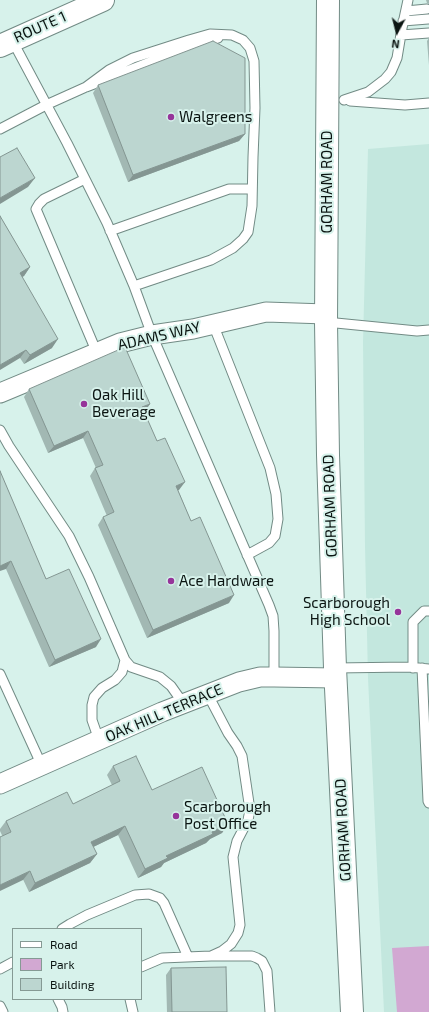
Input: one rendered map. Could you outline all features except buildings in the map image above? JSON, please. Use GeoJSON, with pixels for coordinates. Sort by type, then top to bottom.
{"type":"FeatureCollection","features":[{"type":"Feature","properties":{"kind":"main road","name":"ROUTE 1"},"geometry":{"type":"LineString","coordinates":[[6,43],[103,0]]}},
{"type":"Feature","properties":{"kind":"main road","name":"GORHAM ROAD"},"geometry":{"type":"LineString","coordinates":[[328,0],[336,100],[326,318],[328,447],[335,673],[352,1012]]}},
{"type":"Feature","properties":{"kind":"street","name":"ADAMS WAY"},"geometry":{"type":"LineString","coordinates":[[0,393],[120,343],[152,335],[177,332],[266,312],[326,318]]}},
{"type":"Feature","properties":{"kind":"street","name":"OAK HILL TERRACE"},"geometry":{"type":"LineString","coordinates":[[0,784],[183,703],[239,682],[260,677],[335,673]]}},
{"type":"Feature","properties":{"kind":"lane"},"geometry":{"type":"LineString","coordinates":[[336,100],[368,92],[385,79],[391,72],[397,58],[408,0]]}},
{"type":"Feature","properties":{"kind":"lane"},"geometry":{"type":"LineString","coordinates":[[406,10],[427,9]]}},
{"type":"Feature","properties":{"kind":"lane"},"geometry":{"type":"LineString","coordinates":[[404,21],[428,19]]}},
{"type":"Feature","properties":{"kind":"lane"},"geometry":{"type":"LineString","coordinates":[[401,35],[429,33]]}},
{"type":"Feature","properties":{"kind":"lane"},"geometry":{"type":"LineString","coordinates":[[0,129],[46,104],[176,52],[229,35],[243,40],[250,48],[254,61],[255,108],[250,226],[248,232],[243,239],[223,254],[211,260],[134,286]]}},
{"type":"Feature","properties":{"kind":"lane"},"geometry":{"type":"LineString","coordinates":[[6,43],[46,104],[85,179],[134,286],[152,335],[273,616],[275,644],[274,677]]}},
{"type":"Feature","properties":{"kind":"lane"},"geometry":{"type":"LineString","coordinates":[[336,100],[405,105],[429,103]]}},
{"type":"Feature","properties":{"kind":"lane"},"geometry":{"type":"LineString","coordinates":[[85,179],[44,199],[36,209],[97,353]]}},
{"type":"Feature","properties":{"kind":"lane"},"geometry":{"type":"LineString","coordinates":[[110,231],[229,189],[252,189]]}},
{"type":"Feature","properties":{"kind":"lane"},"geometry":{"type":"LineString","coordinates":[[326,318],[418,331],[429,330]]}},
{"type":"Feature","properties":{"kind":"lane"},"geometry":{"type":"LineString","coordinates":[[213,324],[267,460],[276,494],[278,519],[275,536],[268,544],[247,555]]}},
{"type":"Feature","properties":{"kind":"lane"},"geometry":{"type":"LineString","coordinates":[[0,430],[69,536],[89,577],[125,660],[131,667],[160,676],[171,686],[183,703]]}},
{"type":"Feature","properties":{"kind":"lane"},"geometry":{"type":"LineString","coordinates":[[429,611],[424,611],[413,622],[421,668],[429,803]]}},
{"type":"Feature","properties":{"kind":"lane"},"geometry":{"type":"LineString","coordinates":[[99,740],[92,720],[92,705],[94,697],[102,688],[115,680],[122,672],[125,660]]}},
{"type":"Feature","properties":{"kind":"lane"},"geometry":{"type":"LineString","coordinates":[[335,673],[421,668]]}},
{"type":"Feature","properties":{"kind":"lane"},"geometry":{"type":"LineString","coordinates":[[0,674],[42,766]]}},
{"type":"Feature","properties":{"kind":"lane"},"geometry":{"type":"LineString","coordinates":[[207,693],[242,756],[250,810],[248,820],[237,841],[233,857],[240,925],[238,933],[231,944],[222,951],[211,956]]}},
{"type":"Feature","properties":{"kind":"lane"},"geometry":{"type":"LineString","coordinates":[[69,927],[135,895],[155,895],[164,903],[188,957]]}},
{"type":"Feature","properties":{"kind":"lane"},"geometry":{"type":"LineString","coordinates":[[142,967],[162,958],[252,956],[258,958],[267,971],[270,1012]]}},
{"type":"Feature","properties":{"kind":"lane"},"geometry":{"type":"LineString","coordinates":[[0,969],[12,963]]}},
{"type":"Feature","properties":{"kind":"lane"},"geometry":{"type":"LineString","coordinates":[[58,1000],[63,1012]]}},
{"type":"Feature","properties":{"kind":"lane"},"geometry":{"type":"LineString","coordinates":[[129,1000],[133,1012]]}},
{"type":"Feature","properties":{"kind":"lane"},"geometry":{"type":"LineString","coordinates":[[0,1006],[3,1012]]}},
{"type":"Feature","properties":{"kind":"shaded area","name":"Scarborough High School"},"geometry":{"type":"Polygon","coordinates":[[[429,144],[429,1012],[384,1012],[368,678],[365,546],[363,342],[368,149],[429,144]]]}},
{"type":"Feature","properties":{"kind":"green space"},"geometry":{"type":"Polygon","coordinates":[[[429,946],[429,1012],[397,1012],[392,948],[429,946]]]}},
{"type":"Feature","properties":{"kind":"place","name":"Walgreens"},"geometry":{"type":"Point","coordinates":[171,117]}},
{"type":"Feature","properties":{"kind":"place","name":"Oak Hill Beverage"},"geometry":{"type":"Point","coordinates":[84,404]}},
{"type":"Feature","properties":{"kind":"place","name":"Ace Hardware"},"geometry":{"type":"Point","coordinates":[171,581]}},
{"type":"Feature","properties":{"kind":"place","name":"Scarborough High School"},"geometry":{"type":"Point","coordinates":[398,612]}},
{"type":"Feature","properties":{"kind":"place","name":"Scarborough Post Office"},"geometry":{"type":"Point","coordinates":[176,816]}}]}
